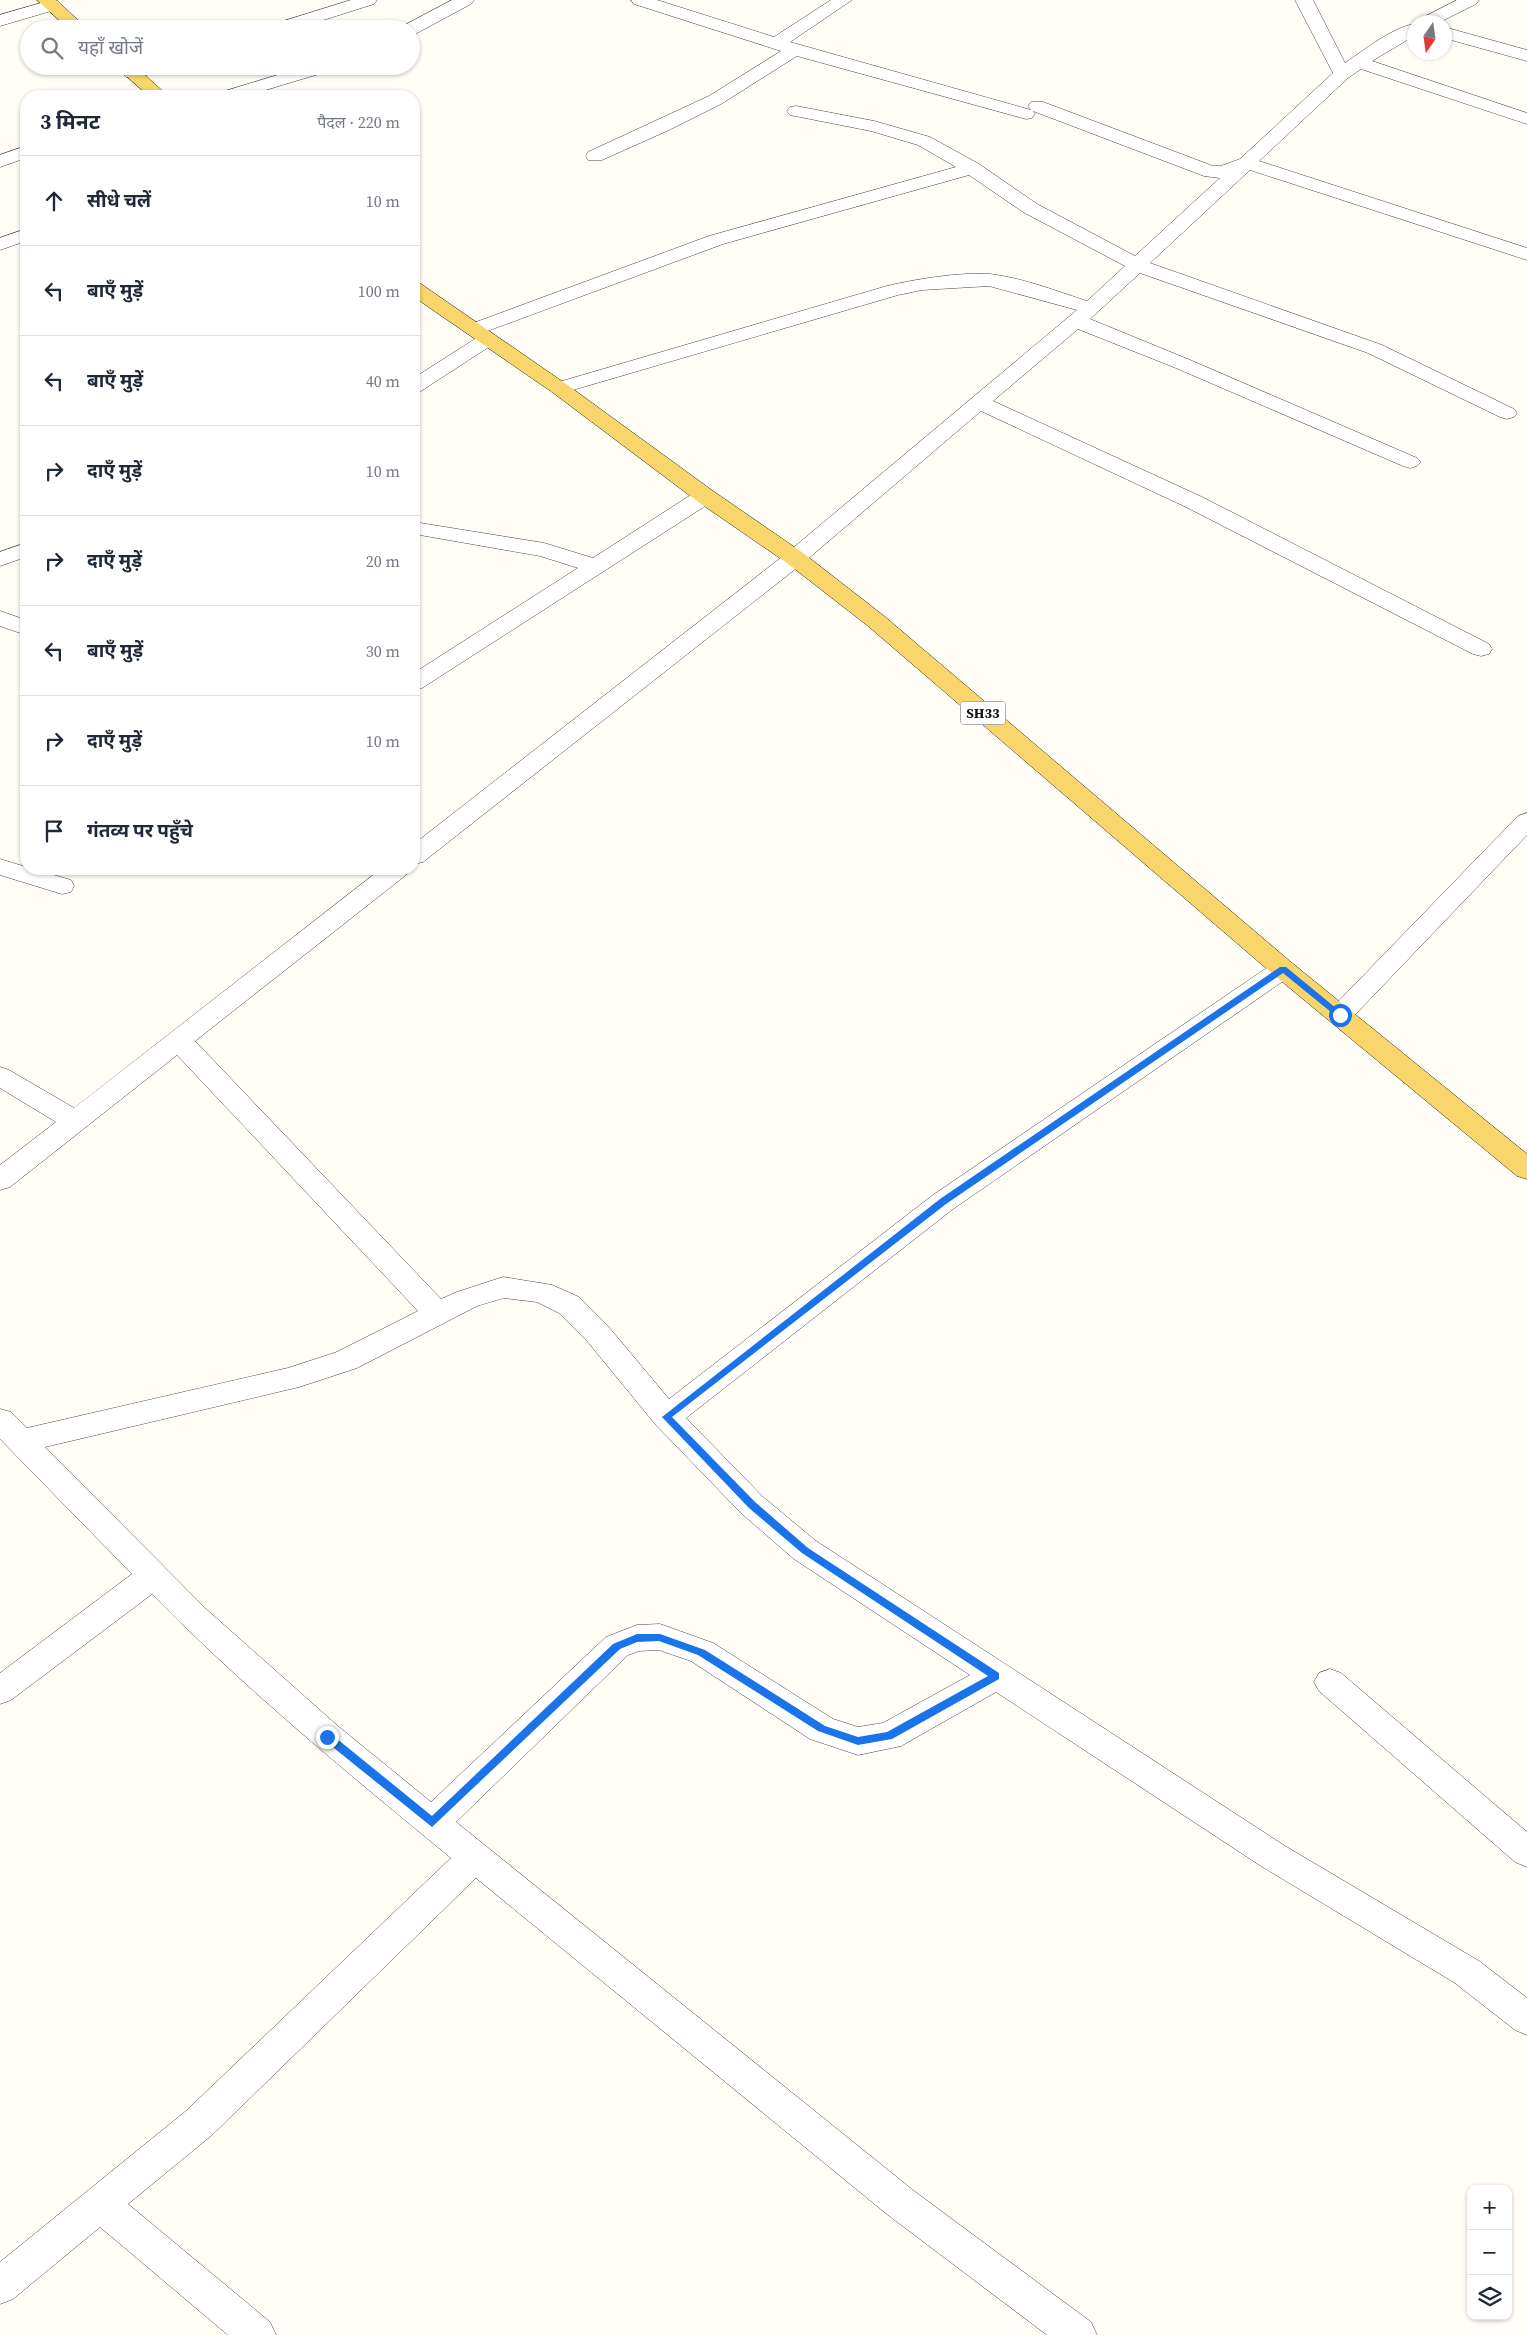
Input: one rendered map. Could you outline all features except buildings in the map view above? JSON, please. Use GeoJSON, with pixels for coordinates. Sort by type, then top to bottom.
{"type":"FeatureCollection","features":[{"type":"Feature","properties":{"kind":"main road"},"geometry":{"type":"LineString","coordinates":[[49,3],[69,20]]}},
{"type":"Feature","properties":{"kind":"main road"},"geometry":{"type":"LineString","coordinates":[[134,75],[152,90]]}},
{"type":"Feature","properties":{"kind":"main road","name":"SH33"},"geometry":{"type":"LineString","coordinates":[[420,292],[559,388],[705,496],[795,558],[876,621],[1283,969],[1527,1170]]}},
{"type":"Feature","properties":{"kind":"street"},"geometry":{"type":"LineString","coordinates":[[305,20],[368,0]]}},
{"type":"Feature","properties":{"kind":"street"},"geometry":{"type":"LineString","coordinates":[[420,24],[465,0]]}},
{"type":"Feature","properties":{"kind":"street"},"geometry":{"type":"LineString","coordinates":[[640,0],[794,50],[1032,110],[1211,172],[1224,172],[1246,163],[1527,254]]}},
{"type":"Feature","properties":{"kind":"street"},"geometry":{"type":"LineString","coordinates":[[776,44],[843,0]]}},
{"type":"Feature","properties":{"kind":"street"},"geometry":{"type":"LineString","coordinates":[[1304,0],[1351,68],[1527,119]]}},
{"type":"Feature","properties":{"kind":"street"},"geometry":{"type":"LineString","coordinates":[[1441,15],[1470,0]]}},
{"type":"Feature","properties":{"kind":"street"},"geometry":{"type":"LineString","coordinates":[[0,21],[49,3]]}},
{"type":"Feature","properties":{"kind":"street"},"geometry":{"type":"LineString","coordinates":[[420,851],[795,558],[1083,315],[1351,68],[1379,48],[1407,34]]}},
{"type":"Feature","properties":{"kind":"street"},"geometry":{"type":"LineString","coordinates":[[1452,34],[1527,56]]}},
{"type":"Feature","properties":{"kind":"street"},"geometry":{"type":"LineString","coordinates":[[595,156],[663,126],[715,100],[794,50]]}},
{"type":"Feature","properties":{"kind":"street"},"geometry":{"type":"LineString","coordinates":[[248,90],[297,75]]}},
{"type":"Feature","properties":{"kind":"street"},"geometry":{"type":"LineString","coordinates":[[796,112],[906,134],[924,141],[972,168],[1030,208],[1137,265],[1375,349],[1507,413]]}},
{"type":"Feature","properties":{"kind":"street"},"geometry":{"type":"LineString","coordinates":[[0,161],[20,154]]}},
{"type":"Feature","properties":{"kind":"street"},"geometry":{"type":"LineString","coordinates":[[420,382],[482,334],[716,240],[972,168]]}},
{"type":"Feature","properties":{"kind":"street"},"geometry":{"type":"LineString","coordinates":[[0,244],[20,236]]}},
{"type":"Feature","properties":{"kind":"street"},"geometry":{"type":"LineString","coordinates":[[559,388],[884,293],[922,284],[989,280],[1007,283],[1083,315],[1183,364],[1410,462]]}},
{"type":"Feature","properties":{"kind":"street"},"geometry":{"type":"LineString","coordinates":[[978,402],[1194,502],[1481,649]]}},
{"type":"Feature","properties":{"kind":"street"},"geometry":{"type":"LineString","coordinates":[[420,679],[705,496]]}},
{"type":"Feature","properties":{"kind":"street"},"geometry":{"type":"LineString","coordinates":[[420,529],[544,550],[595,566]]}},
{"type":"Feature","properties":{"kind":"street"},"geometry":{"type":"LineString","coordinates":[[0,559],[20,552]]}},
{"type":"Feature","properties":{"kind":"street"},"geometry":{"type":"LineString","coordinates":[[0,618],[20,626]]}},
{"type":"Feature","properties":{"kind":"street"},"geometry":{"type":"LineString","coordinates":[[1340,1015],[1527,821]]}},
{"type":"Feature","properties":{"kind":"street"},"geometry":{"type":"LineString","coordinates":[[0,867],[20,873]]}},
{"type":"Feature","properties":{"kind":"street"},"geometry":{"type":"LineString","coordinates":[[26,875],[62,886]]}},
{"type":"Feature","properties":{"kind":"street"},"geometry":{"type":"LineString","coordinates":[[0,1180],[389,875]]}},
{"type":"Feature","properties":{"kind":"street"},"geometry":{"type":"LineString","coordinates":[[667,1417],[943,1202],[1283,969]]}},
{"type":"Feature","properties":{"kind":"street"},"geometry":{"type":"LineString","coordinates":[[178,1040],[438,1314]]}},
{"type":"Feature","properties":{"kind":"street"},"geometry":{"type":"LineString","coordinates":[[0,1076],[75,1121]]}},
{"type":"Feature","properties":{"kind":"street"},"geometry":{"type":"LineString","coordinates":[[10,1431],[289,1380],[347,1360],[467,1299],[503,1288],[542,1292],[569,1304],[597,1333],[667,1417],[752,1505],[805,1550],[1273,1856],[1467,1972],[1527,2019]]}},
{"type":"Feature","properties":{"kind":"street"},"geometry":{"type":"LineString","coordinates":[[10,1431],[195,1618],[327,1737],[901,2203],[1078,2335]]}},
{"type":"Feature","properties":{"kind":"street"},"geometry":{"type":"LineString","coordinates":[[0,1691],[153,1576]]}},
{"type":"Feature","properties":{"kind":"street"},"geometry":{"type":"LineString","coordinates":[[432,1822],[617,1646],[637,1638],[660,1638],[702,1652],[822,1729],[858,1741],[889,1736],[996,1676]]}},
{"type":"Feature","properties":{"kind":"street"},"geometry":{"type":"LineString","coordinates":[[1330,1682],[1527,1852]]}},
{"type":"Feature","properties":{"kind":"street"},"geometry":{"type":"LineString","coordinates":[[0,2286],[199,2123],[475,1857]]}},
{"type":"Feature","properties":{"kind":"street"},"geometry":{"type":"LineString","coordinates":[[100,2204],[257,2335]]}},
{"type":"Feature","properties":{"kind":"route"},"geometry":{"type":"LineString","coordinates":[[327,1737],[432,1822],[617,1646],[637,1638],[660,1638],[702,1652],[822,1729],[858,1741],[889,1736],[996,1676],[805,1550],[752,1505],[667,1417],[943,1202],[1283,969],[1340,1015]]}}]}
